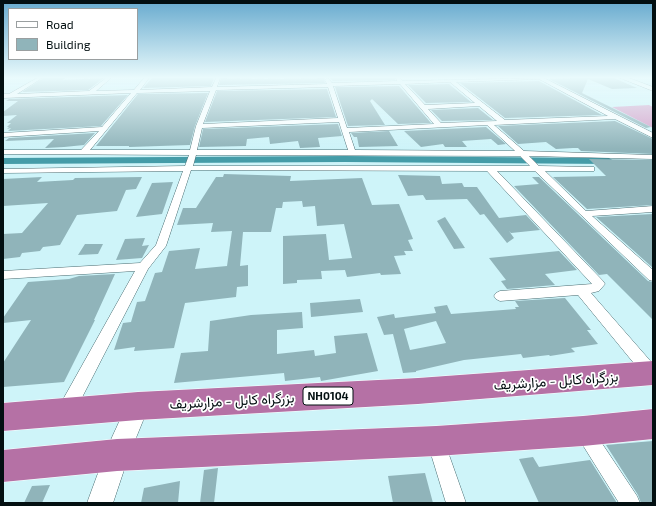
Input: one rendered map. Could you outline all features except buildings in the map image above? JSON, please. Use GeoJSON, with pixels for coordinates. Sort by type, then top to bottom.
{"type":"FeatureCollection","features":[{"type":"Feature","properties":{"kind":"highway","name":"بزرگراه کابل - مزارشریف"},"geometry":{"type":"LineString","coordinates":[[3,417],[138,406],[410,391],[652,373]]}},
{"type":"Feature","properties":{"kind":"highway"},"geometry":{"type":"LineString","coordinates":[[3,466],[117,455],[436,441],[583,431],[653,424]]}},
{"type":"Feature","properties":{"kind":"main road"},"geometry":{"type":"LineString","coordinates":[[100,503],[117,455],[138,406]]}},
{"type":"Feature","properties":{"kind":"street"},"geometry":{"type":"LineString","coordinates":[[82,153],[90,146],[127,102]]}},
{"type":"Feature","properties":{"kind":"street"},"geometry":{"type":"LineString","coordinates":[[66,412],[143,267],[161,246],[191,161],[199,126],[208,102]]}},
{"type":"Feature","properties":{"kind":"street"},"geometry":{"type":"LineString","coordinates":[[336,102],[352,152]]}},
{"type":"Feature","properties":{"kind":"street"},"geometry":{"type":"LineString","coordinates":[[418,102],[440,126]]}},
{"type":"Feature","properties":{"kind":"street"},"geometry":{"type":"LineString","coordinates":[[477,102],[504,123]]}},
{"type":"Feature","properties":{"kind":"street"},"geometry":{"type":"LineString","coordinates":[[587,102],[653,136]]}},
{"type":"Feature","properties":{"kind":"street"},"geometry":{"type":"LineString","coordinates":[[423,107],[480,104]]}},
{"type":"Feature","properties":{"kind":"street"},"geometry":{"type":"LineString","coordinates":[[345,130],[618,117]]}},
{"type":"Feature","properties":{"kind":"street"},"geometry":{"type":"LineString","coordinates":[[199,126],[342,120]]}},
{"type":"Feature","properties":{"kind":"street"},"geometry":{"type":"LineString","coordinates":[[489,124],[653,277]]}},
{"type":"Feature","properties":{"kind":"street"},"geometry":{"type":"LineString","coordinates":[[3,135],[104,129]]}},
{"type":"Feature","properties":{"kind":"street"},"geometry":{"type":"LineString","coordinates":[[3,152],[82,153],[191,161],[488,168],[529,161],[653,157]]}},
{"type":"Feature","properties":{"kind":"street"},"geometry":{"type":"LineString","coordinates":[[3,171],[352,152],[529,161],[590,168]]}},
{"type":"Feature","properties":{"kind":"street"},"geometry":{"type":"LineString","coordinates":[[488,168],[599,284],[595,288],[581,290],[500,296]]}},
{"type":"Feature","properties":{"kind":"street"},"geometry":{"type":"LineString","coordinates":[[584,214],[653,209]]}},
{"type":"Feature","properties":{"kind":"street"},"geometry":{"type":"LineString","coordinates":[[3,275],[143,267]]}},
{"type":"Feature","properties":{"kind":"street"},"geometry":{"type":"LineString","coordinates":[[581,290],[652,373]]}},
{"type":"Feature","properties":{"kind":"street"},"geometry":{"type":"LineString","coordinates":[[583,431],[630,503]]}},
{"type":"Feature","properties":{"kind":"street"},"geometry":{"type":"LineString","coordinates":[[436,441],[456,503]]}},
{"type":"Feature","properties":{"kind":"shaded area"},"geometry":{"type":"Polygon","coordinates":[[[649,105],[653,107],[653,128],[612,107],[649,105]]]}},
{"type":"Feature","properties":{"kind":"waterway"},"geometry":{"type":"LineString","coordinates":[[3,161],[345,159],[609,161]]}}]}
